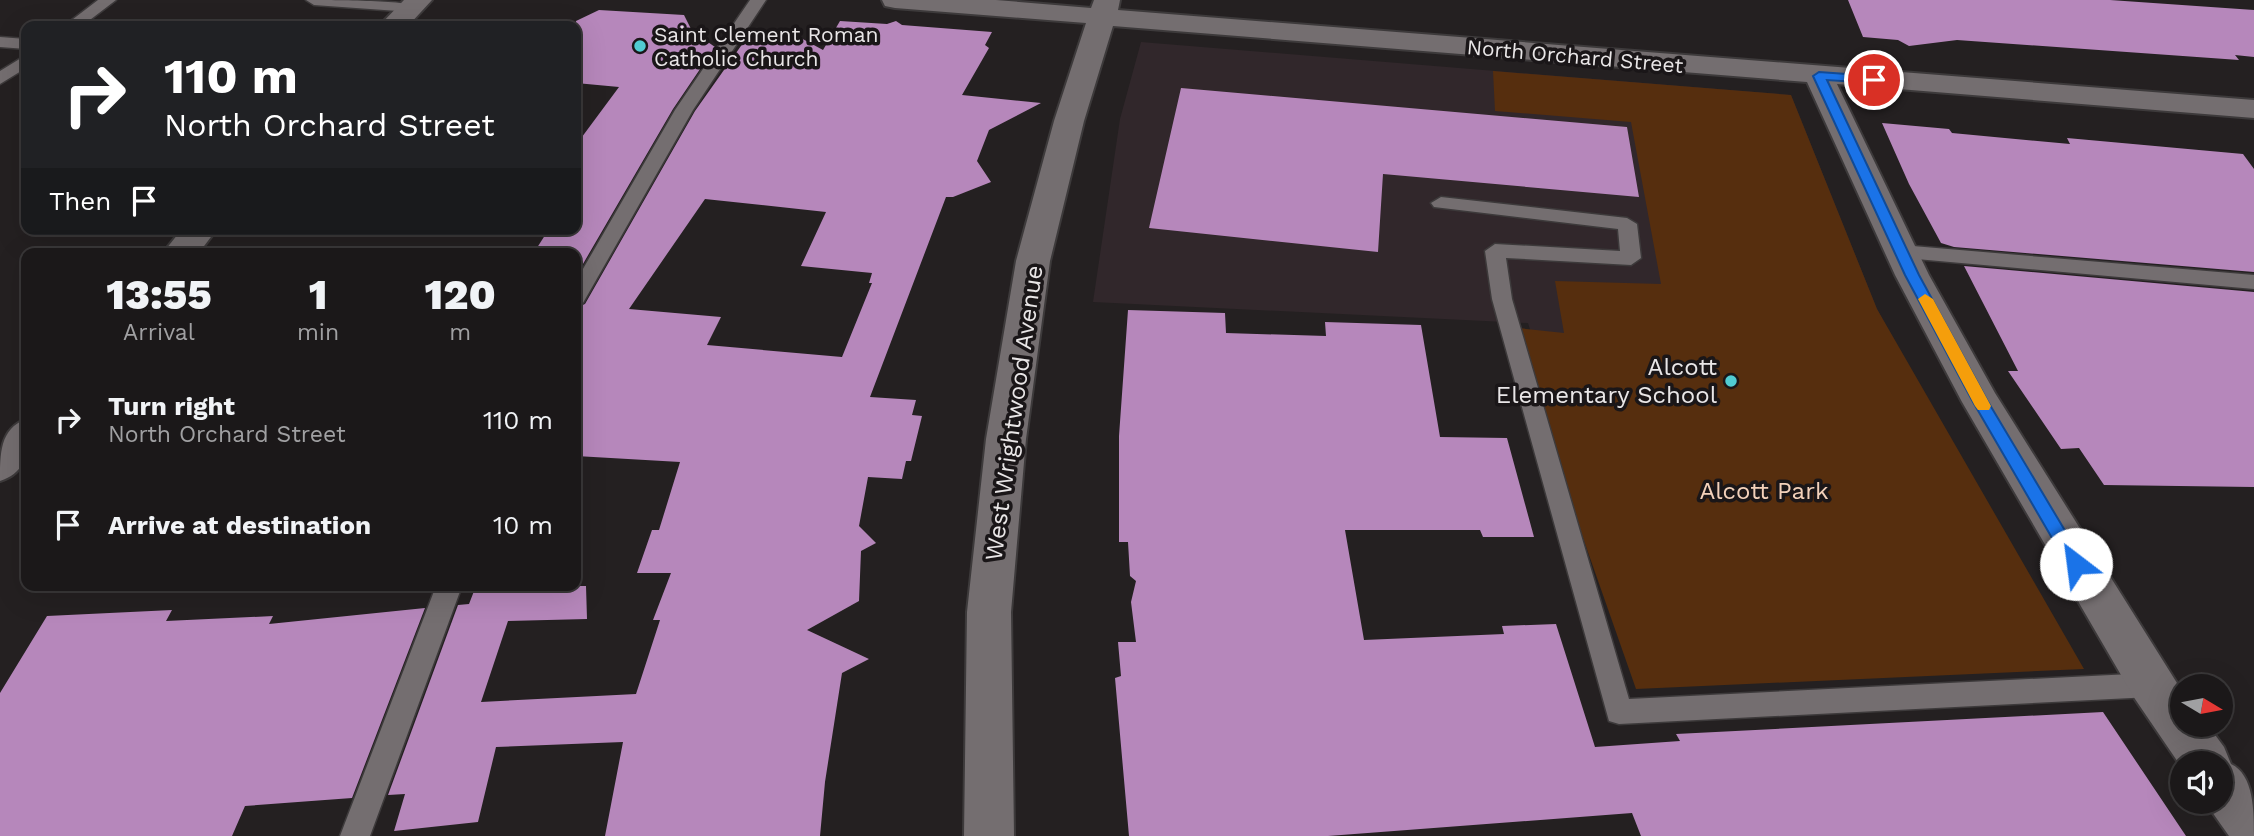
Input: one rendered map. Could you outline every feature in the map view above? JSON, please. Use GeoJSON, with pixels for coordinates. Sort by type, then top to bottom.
{"type":"FeatureCollection","features":[{"type":"Feature","properties":{"kind":"street","name":"North Orchard Street"},"geometry":{"type":"LineString","coordinates":[[895,0],[1104,9],[1819,76],[2254,109]]}},
{"type":"Feature","properties":{"kind":"street","name":"West Wrightwood Avenue"},"geometry":{"type":"LineString","coordinates":[[989,836],[989,612],[1006,439],[1033,261],[1069,121],[1104,9]]}},
{"type":"Feature","properties":{"kind":"street"},"geometry":{"type":"LineString","coordinates":[[1819,76],[1901,251],[1987,414],[2151,685],[2198,751]]}},
{"type":"Feature","properties":{"kind":"street"},"geometry":{"type":"LineString","coordinates":[[0,467],[21,440]]}},
{"type":"Feature","properties":{"kind":"street"},"geometry":{"type":"LineString","coordinates":[[2233,800],[2254,830]]}},
{"type":"Feature","properties":{"kind":"lane"},"geometry":{"type":"LineString","coordinates":[[79,21],[108,0]]}},
{"type":"Feature","properties":{"kind":"lane"},"geometry":{"type":"LineString","coordinates":[[314,0],[408,11]]}},
{"type":"Feature","properties":{"kind":"lane"},"geometry":{"type":"LineString","coordinates":[[581,289],[684,110],[758,0]]}},
{"type":"Feature","properties":{"kind":"lane"},"geometry":{"type":"LineString","coordinates":[[0,42],[21,44]]}},
{"type":"Feature","properties":{"kind":"lane"},"geometry":{"type":"LineString","coordinates":[[0,79],[21,64]]}},
{"type":"Feature","properties":{"kind":"lane"},"geometry":{"type":"LineString","coordinates":[[1441,203],[1627,224],[1631,258],[1495,251],[1502,299],[1619,712],[2151,685]]}},
{"type":"Feature","properties":{"kind":"lane"},"geometry":{"type":"LineString","coordinates":[[1901,251],[2254,282]]}},
{"type":"Feature","properties":{"kind":"lane"},"geometry":{"type":"LineString","coordinates":[[355,836],[447,591]]}},
{"type":"Feature","properties":{"kind":"shaded area","name":"Alcott Elementary School"},"geometry":{"type":"Polygon","coordinates":[[[1141,42],[1791,95],[1877,309],[1931,409],[1533,339],[1528,323],[1093,302],[1120,119],[1141,42]]]}},
{"type":"Feature","properties":{"kind":"green space","name":"Alcott Park"},"geometry":{"type":"Polygon","coordinates":[[[1493,71],[1791,95],[1877,309],[2084,669],[1636,689],[1509,327],[1564,333],[1555,281],[1661,284],[1631,122],[1495,111],[1493,71]]]}},
{"type":"Feature","properties":{"kind":"building"},"geometry":{"type":"Polygon","coordinates":[[[1848,0],[2110,0],[2254,10],[2254,57],[2235,55],[2239,60],[1957,40],[1909,46],[1898,40],[1863,37],[1848,0]]]}},
{"type":"Feature","properties":{"kind":"building"},"geometry":{"type":"Polygon","coordinates":[[[599,10],[684,15],[692,31],[715,47],[673,109],[581,267],[581,248],[537,248],[545,235],[581,235],[581,138],[619,87],[581,83],[581,21],[576,21],[599,10]]]}},
{"type":"Feature","properties":{"kind":"building"},"geometry":{"type":"Polygon","coordinates":[[[840,21],[887,24],[896,21],[902,25],[992,32],[985,45],[989,48],[962,95],[1041,103],[989,130],[977,161],[991,182],[953,197],[946,197],[870,397],[916,400],[912,415],[922,416],[911,461],[906,461],[902,479],[868,477],[859,526],[876,543],[861,551],[859,601],[807,630],[869,659],[842,673],[825,782],[820,836],[605,836],[623,742],[496,747],[478,822],[394,831],[405,794],[388,795],[458,605],[469,604],[474,591],[581,591],[581,586],[586,586],[587,619],[508,621],[481,702],[636,694],[660,620],[653,620],[671,573],[637,573],[652,530],[659,530],[680,462],[581,456],[581,305],[585,304],[695,111],[748,36],[762,33],[799,37],[823,50],[840,21]],[[705,199],[629,309],[721,317],[707,345],[842,357],[872,283],[869,283],[872,273],[801,266],[826,212],[705,199]]]}},
{"type":"Feature","properties":{"kind":"building"},"geometry":{"type":"Polygon","coordinates":[[[1181,88],[1627,127],[1639,197],[1383,174],[1378,252],[1149,228],[1181,88]]]}},
{"type":"Feature","properties":{"kind":"building"},"geometry":{"type":"Polygon","coordinates":[[[1882,123],[1949,129],[1952,133],[2070,144],[2067,138],[2243,154],[2254,169],[2254,272],[1954,247],[1941,243],[1909,184],[1882,123]]]}},
{"type":"Feature","properties":{"kind":"building"},"geometry":{"type":"Polygon","coordinates":[[[1964,266],[2254,292],[2254,487],[2104,485],[2079,448],[2061,449],[2008,371],[2018,371],[1964,266]]]}},
{"type":"Feature","properties":{"kind":"building"},"geometry":{"type":"Polygon","coordinates":[[[1128,310],[1225,313],[1226,333],[1326,336],[1325,322],[1421,325],[1440,437],[1507,438],[1534,537],[1483,537],[1480,530],[1345,530],[1364,640],[1504,634],[1502,626],[1556,624],[1595,747],[1680,741],[1676,734],[2103,712],[2186,836],[1641,836],[1632,813],[1328,836],[1129,836],[1115,678],[1121,676],[1118,642],[1136,642],[1131,602],[1136,581],[1130,576],[1128,542],[1119,542],[1119,436],[1128,310]]]}},
{"type":"Feature","properties":{"kind":"building"},"geometry":{"type":"Polygon","coordinates":[[[425,608],[352,798],[245,806],[232,836],[0,836],[0,693],[47,616],[172,610],[166,621],[273,616],[269,624],[425,608]]]}},
{"type":"Feature","properties":{"kind":"slow traffic"},"geometry":{"type":"LineString","coordinates":[[1925,299],[1983,406]]}},
{"type":"Feature","properties":{"kind":"place","name":"Saint Clement Roman Catholic Church"},"geometry":{"type":"Point","coordinates":[640,46]}},
{"type":"Feature","properties":{"kind":"place","name":"Alcott Elementary School"},"geometry":{"type":"Point","coordinates":[1731,381]}},
{"type":"Feature","properties":{"kind":"route"},"geometry":{"type":"LineString","coordinates":[[1874,80],[1819,76],[1912,275],[1981,402],[2076,564]]}}]}
